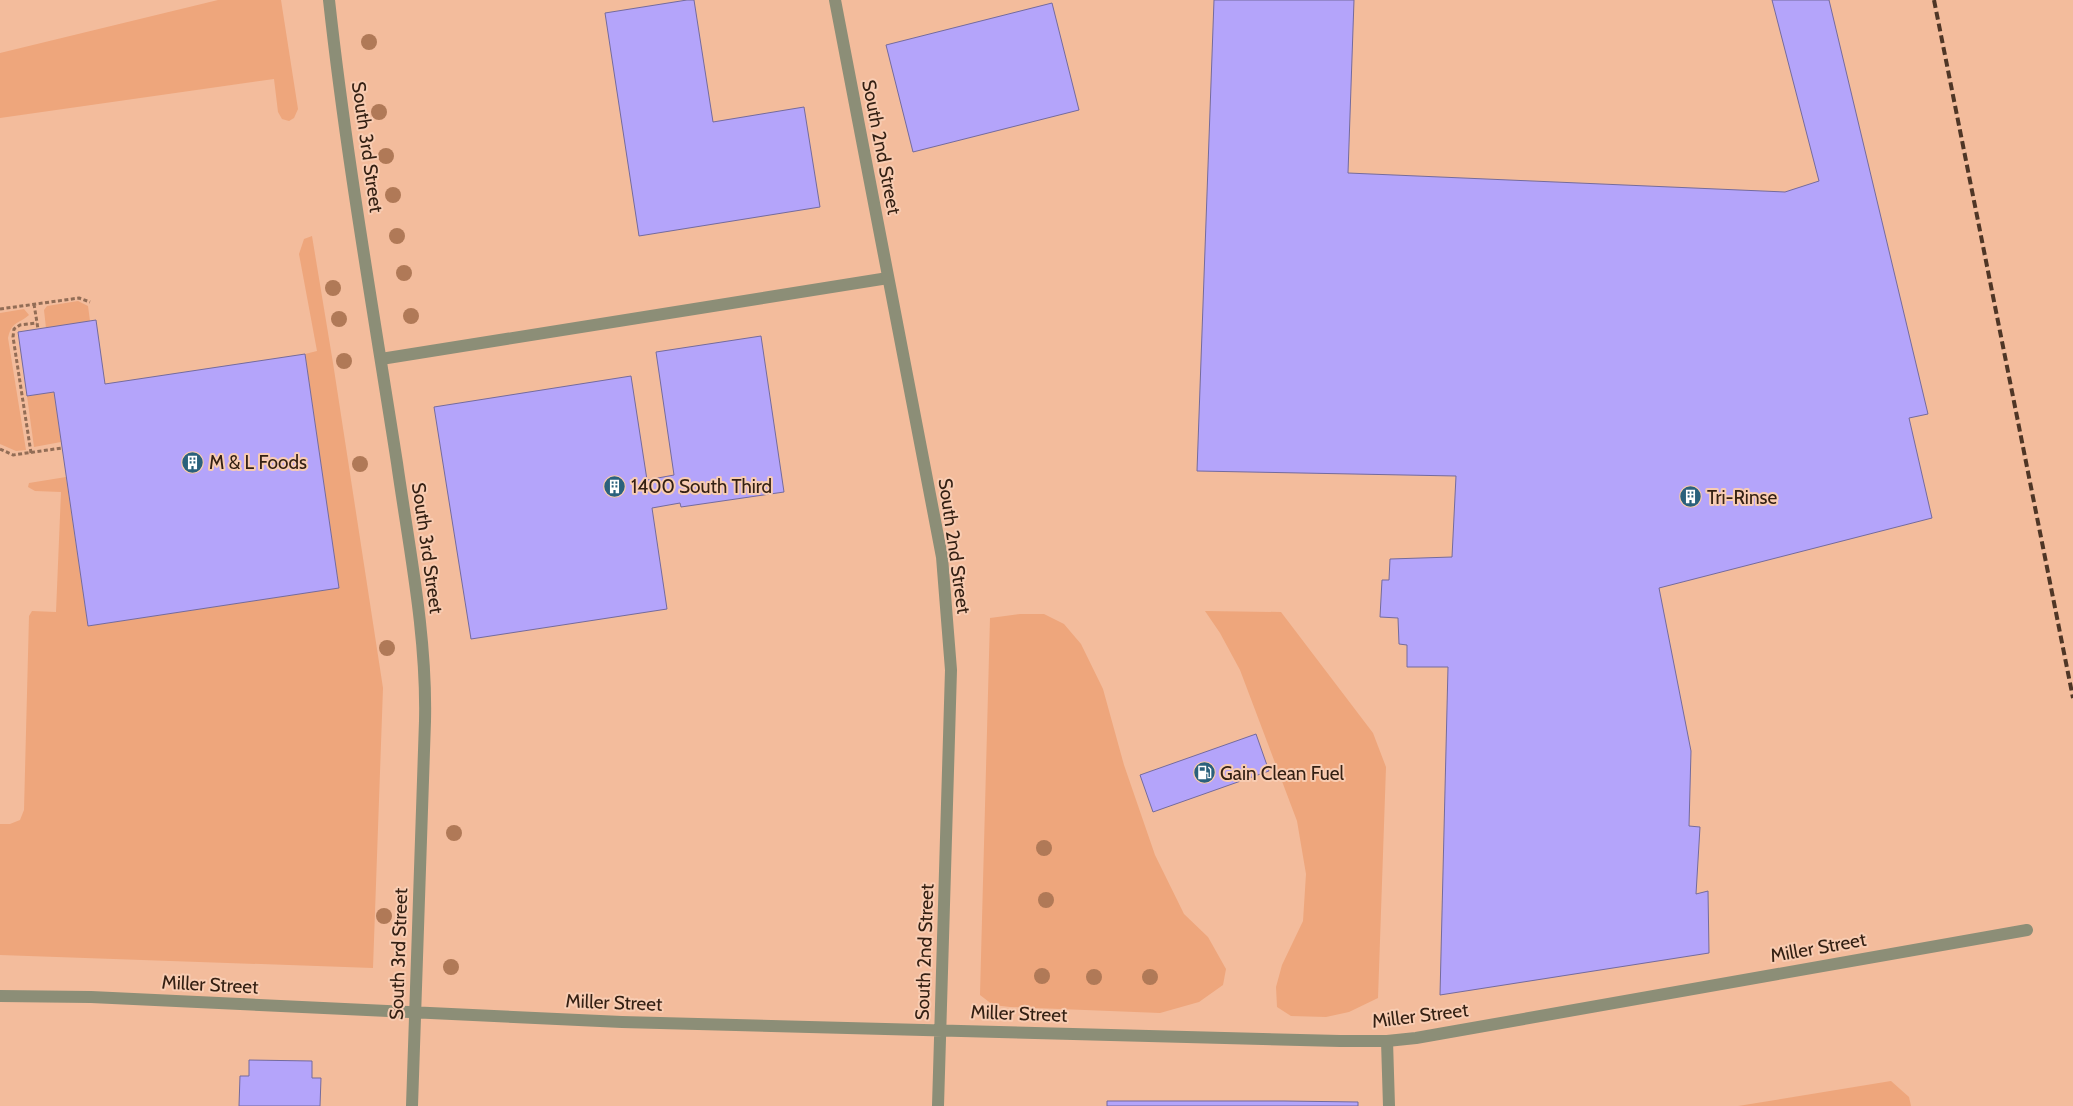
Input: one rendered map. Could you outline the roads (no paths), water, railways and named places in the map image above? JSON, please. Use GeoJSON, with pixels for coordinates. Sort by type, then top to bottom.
{"type":"FeatureCollection","features":[{"type":"Feature","properties":{"kind":"street","name":"South 3rd Street"},"geometry":{"type":"LineString","coordinates":[[329,0],[413,571],[424,665],[425,721],[412,1106]]}},
{"type":"Feature","properties":{"kind":"street","name":"South 2nd Street"},"geometry":{"type":"LineString","coordinates":[[836,0],[942,557],[952,670],[938,1106]]}},
{"type":"Feature","properties":{"kind":"street"},"geometry":{"type":"LineString","coordinates":[[381,359],[888,278]]}},
{"type":"Feature","properties":{"kind":"street","name":"Miller Street"},"geometry":{"type":"LineString","coordinates":[[0,996],[91,997],[622,1022],[940,1029],[1340,1042],[1387,1041],[1416,1038],[2027,930]]}},
{"type":"Feature","properties":{"kind":"street"},"geometry":{"type":"LineString","coordinates":[[1387,1041],[1389,1106]]}},
{"type":"Feature","properties":{"kind":"railway"},"geometry":{"type":"LineString","coordinates":[[1934,0],[2073,698]]}},
{"type":"Feature","properties":{"kind":"place","name":"M & L Foods"},"geometry":{"type":"Point","coordinates":[193,462]}},
{"type":"Feature","properties":{"kind":"place","name":"1400 South Third"},"geometry":{"type":"Point","coordinates":[615,486]}},
{"type":"Feature","properties":{"kind":"place","name":"Tri-Rinse"},"geometry":{"type":"Point","coordinates":[1691,497]}},
{"type":"Feature","properties":{"kind":"place","name":"Gain Clean Fuel"},"geometry":{"type":"Point","coordinates":[1204,773]}}]}
